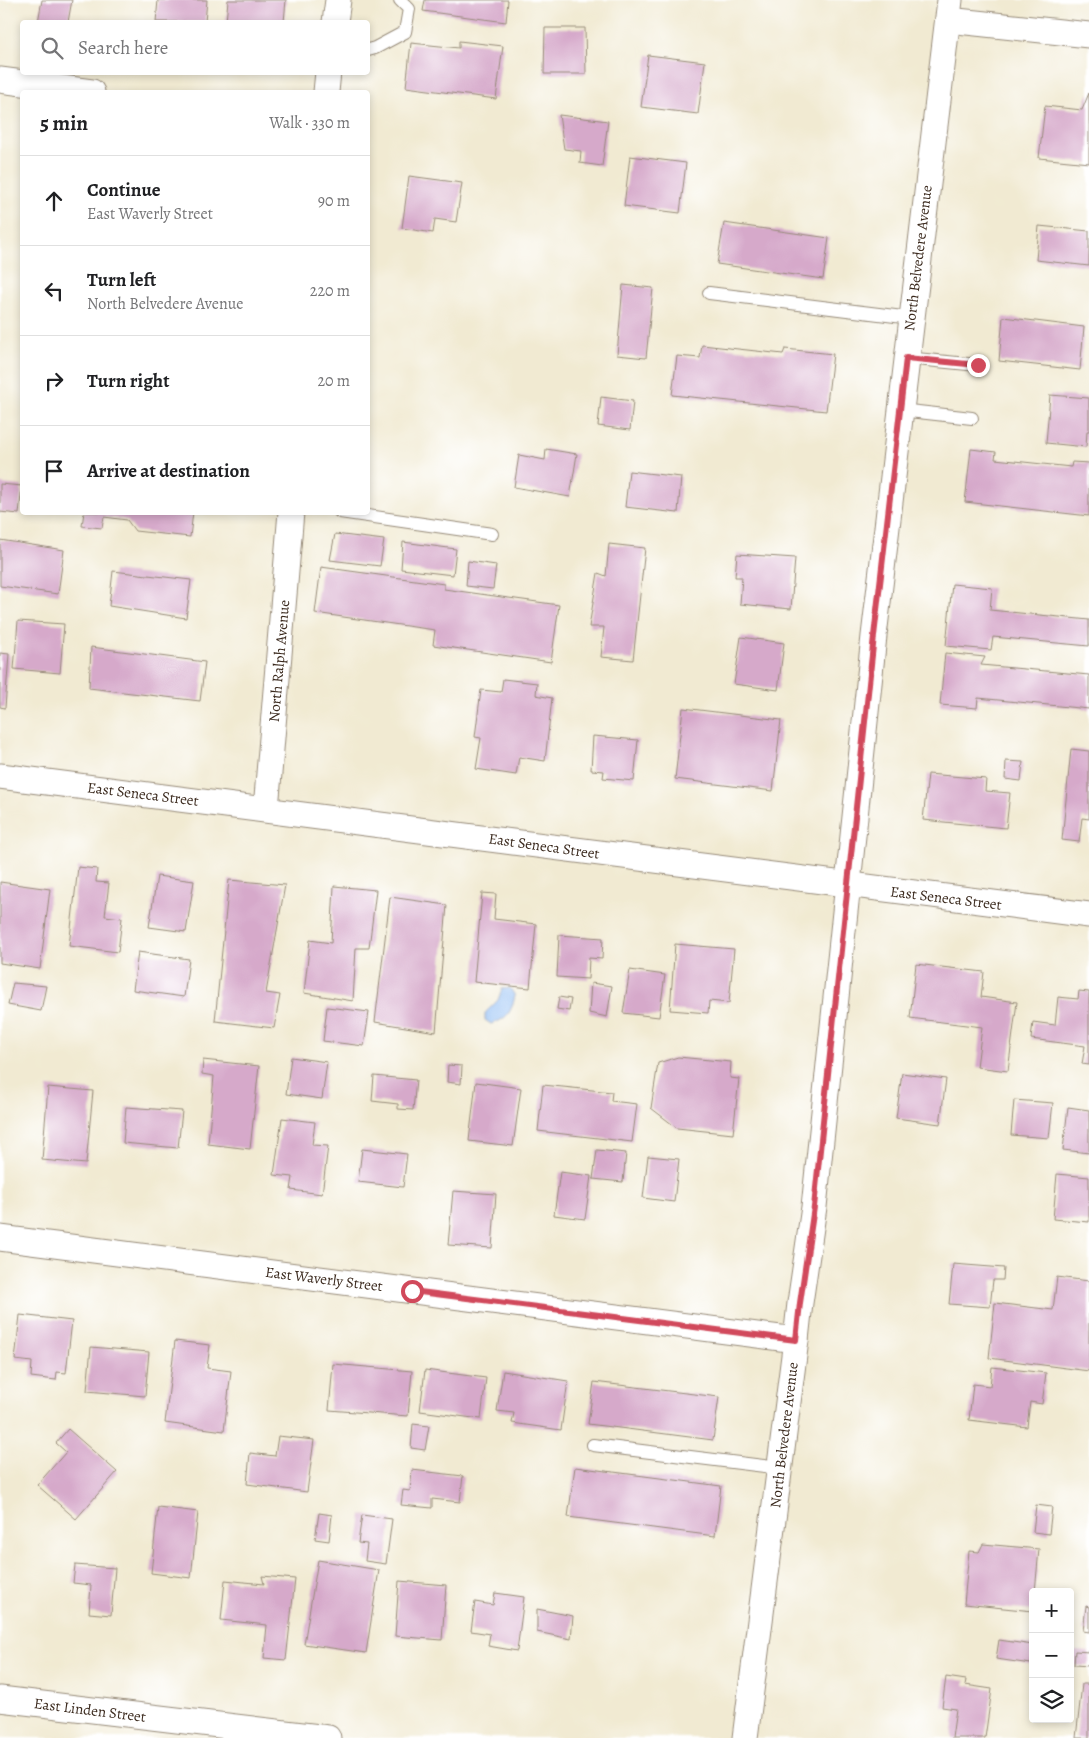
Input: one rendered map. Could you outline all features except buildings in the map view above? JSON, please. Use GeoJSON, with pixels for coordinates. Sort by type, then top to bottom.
{"type":"FeatureCollection","features":[{"type":"Feature","properties":{"kind":"street"},"geometry":{"type":"LineString","coordinates":[[335,20],[338,0]]}},
{"type":"Feature","properties":{"kind":"street"},"geometry":{"type":"LineString","coordinates":[[949,10],[1089,35]]}},
{"type":"Feature","properties":{"kind":"street","name":"North Belvedere Avenue"},"geometry":{"type":"LineString","coordinates":[[745,1738],[800,1303],[814,1207],[874,636],[949,10]]}},
{"type":"Feature","properties":{"kind":"street"},"geometry":{"type":"LineString","coordinates":[[326,90],[328,75]]}},
{"type":"Feature","properties":{"kind":"street"},"geometry":{"type":"LineString","coordinates":[[0,80],[77,90]]}},
{"type":"Feature","properties":{"kind":"street","name":"North Ralph Avenue"},"geometry":{"type":"LineString","coordinates":[[266,809],[291,515]]}},
{"type":"Feature","properties":{"kind":"street","name":"East Seneca Street"},"geometry":{"type":"LineString","coordinates":[[0,776],[848,886],[1089,914]]}},
{"type":"Feature","properties":{"kind":"street","name":"East Waverly Street"},"geometry":{"type":"LineString","coordinates":[[0,1238],[796,1340]]}},
{"type":"Feature","properties":{"kind":"street","name":"East Linden Street"},"geometry":{"type":"LineString","coordinates":[[0,1699],[328,1738]]}},
{"type":"Feature","properties":{"kind":"lane"},"geometry":{"type":"LineString","coordinates":[[370,49],[405,32],[409,9],[400,0]]}},
{"type":"Feature","properties":{"kind":"lane"},"geometry":{"type":"LineString","coordinates":[[709,293],[911,318]]}},
{"type":"Feature","properties":{"kind":"lane"},"geometry":{"type":"LineString","coordinates":[[906,358],[978,365]]}},
{"type":"Feature","properties":{"kind":"lane"},"geometry":{"type":"LineString","coordinates":[[900,410],[972,418]]}},
{"type":"Feature","properties":{"kind":"lane"},"geometry":{"type":"LineString","coordinates":[[361,515],[492,534]]}},
{"type":"Feature","properties":{"kind":"lane"},"geometry":{"type":"LineString","coordinates":[[593,1445],[780,1468]]}},
{"type":"Feature","properties":{"kind":"water"},"geometry":{"type":"Polygon","coordinates":[[[510,988],[515,996],[510,1011],[501,1020],[491,1024],[485,1020],[485,1013],[498,1000],[502,989],[510,988]]]}},
{"type":"Feature","properties":{"kind":"route"},"geometry":{"type":"LineString","coordinates":[[412,1291],[796,1340],[814,1207],[874,636],[906,358],[978,365]]}}]}
